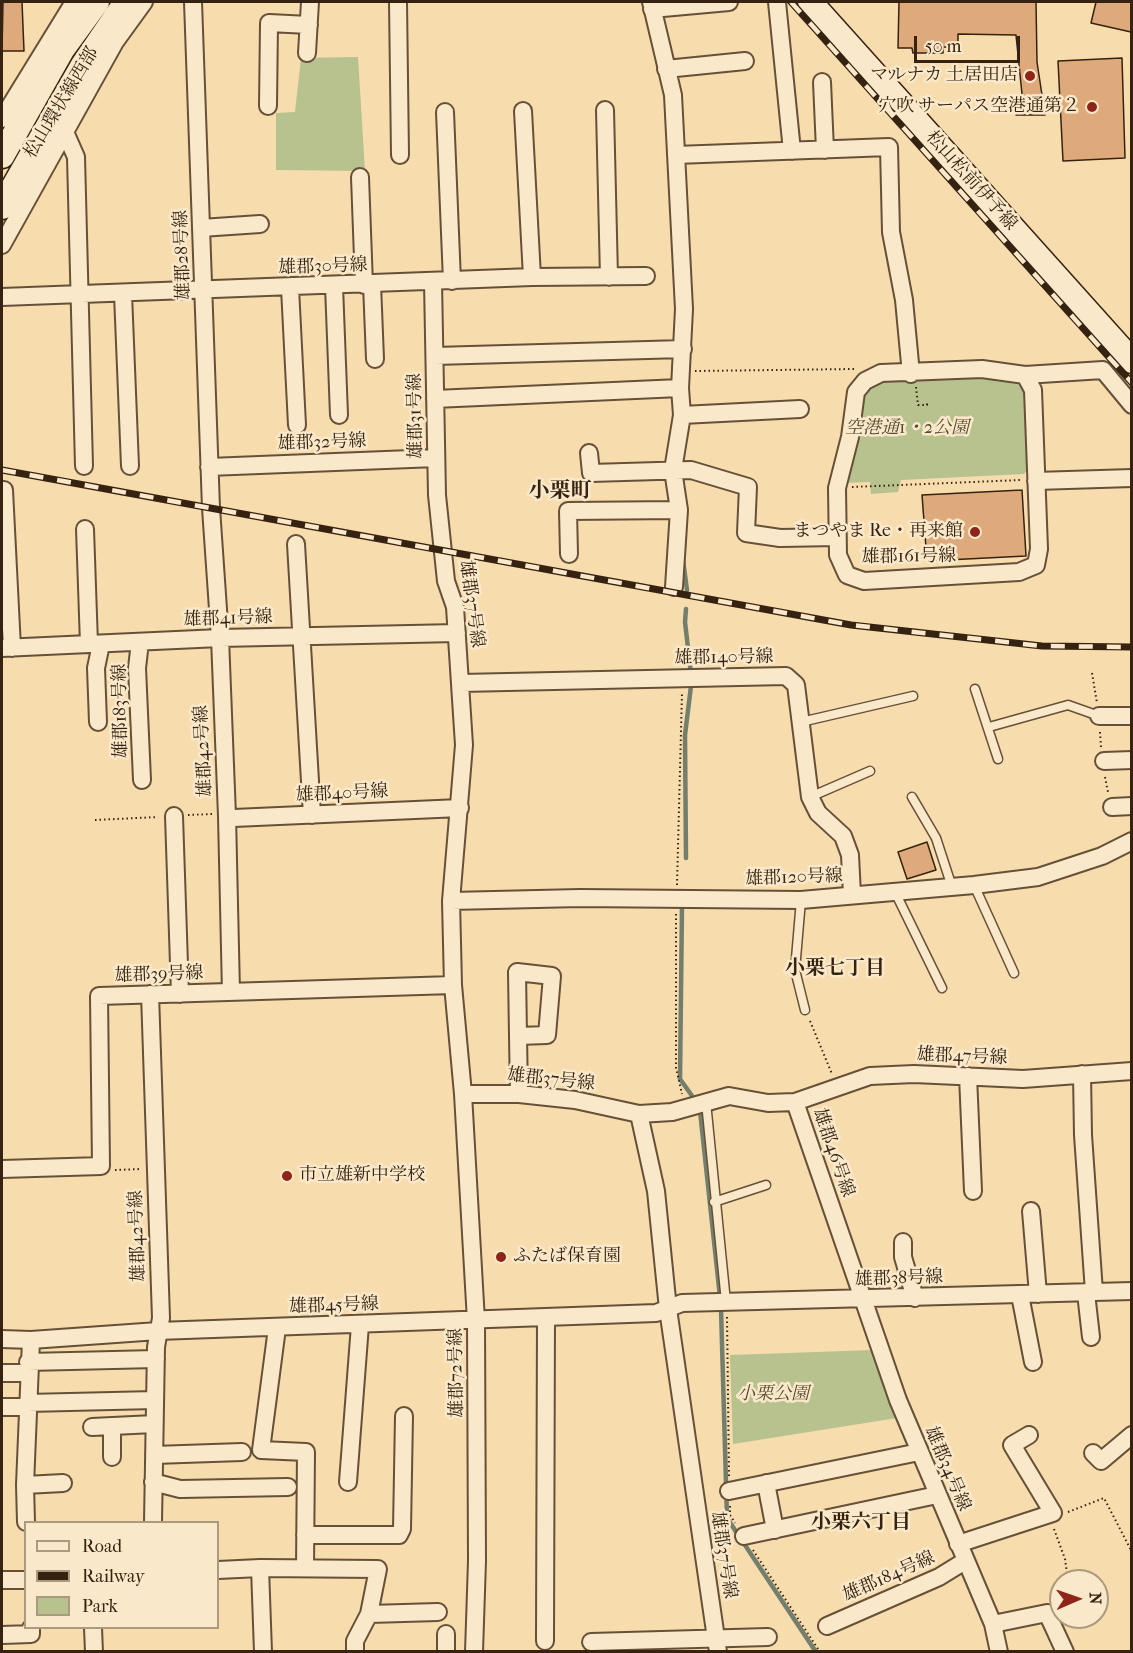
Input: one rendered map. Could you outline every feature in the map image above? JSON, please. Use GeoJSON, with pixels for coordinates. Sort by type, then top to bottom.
{"type":"FeatureCollection","features":[{"type":"Feature","properties":{"kind":"main road","name":"松山環状線西部"},"geometry":{"type":"LineString","coordinates":[[2,156],[62,50],[97,2]]}},
{"type":"Feature","properties":{"kind":"main road","name":"松山環状線西部"},"geometry":{"type":"LineString","coordinates":[[2,207],[83,65],[126,2]]}},
{"type":"Feature","properties":{"kind":"main road","name":"松山松前伊予線"},"geometry":{"type":"LineString","coordinates":[[810,2],[1131,361]]}},
{"type":"Feature","properties":{"kind":"street"},"geometry":{"type":"LineString","coordinates":[[2,119],[74,2]]}},
{"type":"Feature","properties":{"kind":"street"},"geometry":{"type":"LineString","coordinates":[[2,245],[115,42],[144,2]]}},
{"type":"Feature","properties":{"kind":"street","name":"雄郡28号線"},"geometry":{"type":"LineString","coordinates":[[193,2],[211,508]]}},
{"type":"Feature","properties":{"kind":"street"},"geometry":{"type":"LineString","coordinates":[[307,53],[310,2]]}},
{"type":"Feature","properties":{"kind":"street"},"geometry":{"type":"LineString","coordinates":[[398,2],[400,155]]}},
{"type":"Feature","properties":{"kind":"street"},"geometry":{"type":"LineString","coordinates":[[674,587],[680,510],[673,470],[682,415],[680,388],[684,309],[673,94],[651,5],[729,2]]}},
{"type":"Feature","properties":{"kind":"street"},"geometry":{"type":"LineString","coordinates":[[777,2],[789,16]]}},
{"type":"Feature","properties":{"kind":"street"},"geometry":{"type":"LineString","coordinates":[[777,2],[792,151]]}},
{"type":"Feature","properties":{"kind":"street"},"geometry":{"type":"LineString","coordinates":[[268,106],[269,23],[309,25]]}},
{"type":"Feature","properties":{"kind":"street"},"geometry":{"type":"LineString","coordinates":[[666,69],[745,61]]}},
{"type":"Feature","properties":{"kind":"street"},"geometry":{"type":"LineString","coordinates":[[825,150],[827,91]]}},
{"type":"Feature","properties":{"kind":"street"},"geometry":{"type":"LineString","coordinates":[[605,110],[609,277]]}},
{"type":"Feature","properties":{"kind":"street"},"geometry":{"type":"LineString","coordinates":[[523,111],[532,278]]}},
{"type":"Feature","properties":{"kind":"street"},"geometry":{"type":"LineString","coordinates":[[445,112],[452,281]]}},
{"type":"Feature","properties":{"kind":"street"},"geometry":{"type":"LineString","coordinates":[[65,132],[76,157],[84,466]]}},
{"type":"Feature","properties":{"kind":"street"},"geometry":{"type":"LineString","coordinates":[[676,155],[889,147],[891,232],[904,300],[911,374]]}},
{"type":"Feature","properties":{"kind":"street"},"geometry":{"type":"LineString","coordinates":[[360,177],[375,359]]}},
{"type":"Feature","properties":{"kind":"street"},"geometry":{"type":"LineString","coordinates":[[201,228],[260,224]]}},
{"type":"Feature","properties":{"kind":"street","name":"雄郡30号線"},"geometry":{"type":"LineString","coordinates":[[2,297],[646,276]]}},
{"type":"Feature","properties":{"kind":"street","name":"雄郡31号線"},"geometry":{"type":"LineString","coordinates":[[433,282],[436,458],[443,550]]}},
{"type":"Feature","properties":{"kind":"street"},"geometry":{"type":"LineString","coordinates":[[334,286],[339,415]]}},
{"type":"Feature","properties":{"kind":"street"},"geometry":{"type":"LineString","coordinates":[[290,288],[297,425]]}},
{"type":"Feature","properties":{"kind":"street"},"geometry":{"type":"LineString","coordinates":[[123,294],[130,466]]}},
{"type":"Feature","properties":{"kind":"street"},"geometry":{"type":"LineString","coordinates":[[435,356],[683,355]]}},
{"type":"Feature","properties":{"kind":"street"},"geometry":{"type":"LineString","coordinates":[[864,381],[881,373],[911,374],[982,369],[1025,375],[1103,370],[1131,405]]}},
{"type":"Feature","properties":{"kind":"street","name":"雄郡161号線"},"geometry":{"type":"LineString","coordinates":[[864,381],[856,392],[850,437],[837,488],[838,555],[847,575],[864,581],[1019,572],[1036,565],[1039,549],[1033,390],[1025,375]]}},
{"type":"Feature","properties":{"kind":"street"},"geometry":{"type":"LineString","coordinates":[[435,399],[680,388]]}},
{"type":"Feature","properties":{"kind":"street"},"geometry":{"type":"LineString","coordinates":[[682,415],[800,409]]}},
{"type":"Feature","properties":{"kind":"street"},"geometry":{"type":"LineString","coordinates":[[589,453],[591,473],[691,470],[748,487],[746,533],[780,538],[837,537]]}},
{"type":"Feature","properties":{"kind":"street","name":"雄郡32号線"},"geometry":{"type":"LineString","coordinates":[[209,467],[436,458]]}},
{"type":"Feature","properties":{"kind":"street"},"geometry":{"type":"LineString","coordinates":[[1036,481],[1131,478]]}},
{"type":"Feature","properties":{"kind":"street"},"geometry":{"type":"LineString","coordinates":[[4,490],[7,648]]}},
{"type":"Feature","properties":{"kind":"street","name":"雄郡42号線"},"geometry":{"type":"LineString","coordinates":[[211,508],[220,639],[231,992]]}},
{"type":"Feature","properties":{"kind":"street"},"geometry":{"type":"LineString","coordinates":[[569,554],[568,511],[680,510]]}},
{"type":"Feature","properties":{"kind":"street"},"geometry":{"type":"LineString","coordinates":[[85,529],[95,644],[98,722]]}},
{"type":"Feature","properties":{"kind":"street"},"geometry":{"type":"LineString","coordinates":[[296,544],[312,815]]}},
{"type":"Feature","properties":{"kind":"street","name":"雄郡37号線"},"geometry":{"type":"LineString","coordinates":[[443,550],[446,581],[455,607],[464,745],[451,901],[453,985],[463,1094],[519,1094],[575,1100],[639,1114],[656,1191],[668,1309],[717,1646]]}},
{"type":"Feature","properties":{"kind":"street","name":"雄郡41号線"},"geometry":{"type":"LineString","coordinates":[[7,648],[220,639],[457,633]]}},
{"type":"Feature","properties":{"kind":"street","name":"雄郡183号線"},"geometry":{"type":"LineString","coordinates":[[140,642],[137,668],[142,780]]}},
{"type":"Feature","properties":{"kind":"street","name":"雄郡140号線"},"geometry":{"type":"LineString","coordinates":[[461,683],[786,676],[796,685],[810,797],[818,813],[843,836],[850,855],[852,895]]}},
{"type":"Feature","properties":{"kind":"street"},"geometry":{"type":"LineString","coordinates":[[1099,716],[1131,716]]}},
{"type":"Feature","properties":{"kind":"street"},"geometry":{"type":"LineString","coordinates":[[1104,761],[1131,760]]}},
{"type":"Feature","properties":{"kind":"street"},"geometry":{"type":"LineString","coordinates":[[1112,807],[1131,806]]}},
{"type":"Feature","properties":{"kind":"street","name":"雄郡40号線"},"geometry":{"type":"LineString","coordinates":[[226,816],[234,818],[460,808]]}},
{"type":"Feature","properties":{"kind":"street"},"geometry":{"type":"LineString","coordinates":[[174,816],[180,994]]}},
{"type":"Feature","properties":{"kind":"street","name":"雄郡120号線"},"geometry":{"type":"LineString","coordinates":[[451,901],[580,898],[801,900],[895,892],[1038,878],[1102,856],[1131,843]]}},
{"type":"Feature","properties":{"kind":"street","name":"雄郡39号線"},"geometry":{"type":"LineString","coordinates":[[101,1166],[99,996],[453,985]]}},
{"type":"Feature","properties":{"kind":"street","name":"雄郡42号線"},"geometry":{"type":"LineString","coordinates":[[150,994],[160,1318],[156,1359],[153,1521]]}},
{"type":"Feature","properties":{"kind":"street"},"geometry":{"type":"LineString","coordinates":[[518,1036],[519,1094]]}},
{"type":"Feature","properties":{"kind":"street","name":"雄郡47号線"},"geometry":{"type":"LineString","coordinates":[[795,1102],[870,1076],[968,1076],[1023,1079],[1131,1071]]}},
{"type":"Feature","properties":{"kind":"street"},"geometry":{"type":"LineString","coordinates":[[1082,1074],[1091,1337]]}},
{"type":"Feature","properties":{"kind":"street"},"geometry":{"type":"LineString","coordinates":[[968,1076],[973,1191]]}},
{"type":"Feature","properties":{"kind":"street","name":"雄郡72号線"},"geometry":{"type":"LineString","coordinates":[[463,1094],[476,1321],[477,1561],[474,1652]]}},
{"type":"Feature","properties":{"kind":"street","name":"雄郡46号線"},"geometry":{"type":"LineString","coordinates":[[639,1114],[672,1112],[729,1096],[768,1103],[795,1102],[864,1300]]}},
{"type":"Feature","properties":{"kind":"street"},"geometry":{"type":"LineString","coordinates":[[2,1168],[101,1166]]}},
{"type":"Feature","properties":{"kind":"street"},"geometry":{"type":"LineString","coordinates":[[1031,1211],[1038,1294]]}},
{"type":"Feature","properties":{"kind":"street"},"geometry":{"type":"LineString","coordinates":[[903,1242],[903,1257],[915,1298]]}},
{"type":"Feature","properties":{"kind":"street","name":"雄郡38号線"},"geometry":{"type":"LineString","coordinates":[[668,1309],[682,1303],[864,1300],[1131,1291]]}},
{"type":"Feature","properties":{"kind":"street"},"geometry":{"type":"LineString","coordinates":[[1020,1295],[1033,1362]]}},
{"type":"Feature","properties":{"kind":"street","name":"雄郡34号線"},"geometry":{"type":"LineString","coordinates":[[864,1300],[898,1400],[993,1624],[999,1652]]}},
{"type":"Feature","properties":{"kind":"street","name":"雄郡45号線"},"geometry":{"type":"LineString","coordinates":[[2,1339],[31,1340],[158,1331],[656,1313],[668,1309]]}},
{"type":"Feature","properties":{"kind":"street"},"geometry":{"type":"LineString","coordinates":[[546,1317],[546,1641]]}},
{"type":"Feature","properties":{"kind":"street"},"geometry":{"type":"LineString","coordinates":[[348,1482],[360,1325]]}},
{"type":"Feature","properties":{"kind":"street"},"geometry":{"type":"LineString","coordinates":[[277,1328],[261,1450],[306,1452],[305,1568]]}},
{"type":"Feature","properties":{"kind":"street"},"geometry":{"type":"LineString","coordinates":[[26,1521],[28,1368],[31,1340]]}},
{"type":"Feature","properties":{"kind":"street"},"geometry":{"type":"LineString","coordinates":[[2,1373],[28,1368],[156,1359]]}},
{"type":"Feature","properties":{"kind":"street"},"geometry":{"type":"LineString","coordinates":[[2,1407],[155,1400]]}},
{"type":"Feature","properties":{"kind":"street"},"geometry":{"type":"LineString","coordinates":[[305,1535],[399,1535],[402,1529],[404,1416]]}},
{"type":"Feature","properties":{"kind":"street"},"geometry":{"type":"LineString","coordinates":[[92,1426],[154,1424]]}},
{"type":"Feature","properties":{"kind":"street"},"geometry":{"type":"LineString","coordinates":[[112,1426],[112,1457]]}},
{"type":"Feature","properties":{"kind":"street"},"geometry":{"type":"LineString","coordinates":[[958,1544],[1051,1514],[1012,1446],[1029,1435]]}},
{"type":"Feature","properties":{"kind":"street"},"geometry":{"type":"LineString","coordinates":[[1093,1453],[1101,1461],[1131,1436]]}},
{"type":"Feature","properties":{"kind":"street"},"geometry":{"type":"LineString","coordinates":[[154,1455],[242,1452]]}},
{"type":"Feature","properties":{"kind":"street"},"geometry":{"type":"LineString","coordinates":[[729,1491],[919,1452]]}},
{"type":"Feature","properties":{"kind":"street"},"geometry":{"type":"LineString","coordinates":[[153,1482],[180,1489],[288,1487]]}},
{"type":"Feature","properties":{"kind":"street"},"geometry":{"type":"LineString","coordinates":[[25,1485],[63,1483]]}},
{"type":"Feature","properties":{"kind":"street"},"geometry":{"type":"LineString","coordinates":[[766,1483],[775,1530]]}},
{"type":"Feature","properties":{"kind":"street"},"geometry":{"type":"LineString","coordinates":[[744,1536],[937,1495]]}},
{"type":"Feature","properties":{"kind":"street","name":"雄郡184号線"},"geometry":{"type":"LineString","coordinates":[[827,1626],[939,1577],[965,1561]]}},
{"type":"Feature","properties":{"kind":"street"},"geometry":{"type":"LineString","coordinates":[[260,1568],[263,1652]]}},
{"type":"Feature","properties":{"kind":"street"},"geometry":{"type":"LineString","coordinates":[[219,1570],[378,1569],[369,1614],[355,1641],[356,1652]]}},
{"type":"Feature","properties":{"kind":"street"},"geometry":{"type":"LineString","coordinates":[[2,1580],[24,1580]]}},
{"type":"Feature","properties":{"kind":"street"},"geometry":{"type":"LineString","coordinates":[[369,1614],[438,1612]]}},
{"type":"Feature","properties":{"kind":"street"},"geometry":{"type":"LineString","coordinates":[[993,1624],[1047,1612],[1065,1652]]}},
{"type":"Feature","properties":{"kind":"street"},"geometry":{"type":"LineString","coordinates":[[2,1635],[31,1634],[31,1629]]}},
{"type":"Feature","properties":{"kind":"street"},"geometry":{"type":"LineString","coordinates":[[93,1629],[94,1652]]}},
{"type":"Feature","properties":{"kind":"street"},"geometry":{"type":"LineString","coordinates":[[446,1634],[446,1652]]}},
{"type":"Feature","properties":{"kind":"street"},"geometry":{"type":"LineString","coordinates":[[591,1642],[717,1646],[768,1637]]}},
{"type":"Feature","properties":{"kind":"lane"},"geometry":{"type":"LineString","coordinates":[[975,689],[998,759]]}},
{"type":"Feature","properties":{"kind":"lane"},"geometry":{"type":"LineString","coordinates":[[801,722],[913,696]]}},
{"type":"Feature","properties":{"kind":"lane"},"geometry":{"type":"LineString","coordinates":[[989,728],[1068,705],[1099,716]]}},
{"type":"Feature","properties":{"kind":"lane"},"geometry":{"type":"LineString","coordinates":[[810,797],[870,771]]}},
{"type":"Feature","properties":{"kind":"lane"},"geometry":{"type":"LineString","coordinates":[[912,797],[936,838],[952,887]]}},
{"type":"Feature","properties":{"kind":"lane"},"geometry":{"type":"LineString","coordinates":[[974,885],[1014,973]]}},
{"type":"Feature","properties":{"kind":"lane"},"geometry":{"type":"LineString","coordinates":[[895,892],[942,988]]}},
{"type":"Feature","properties":{"kind":"lane"},"geometry":{"type":"LineString","coordinates":[[801,900],[795,970],[805,1010]]}},
{"type":"Feature","properties":{"kind":"lane"},"geometry":{"type":"LineString","coordinates":[[706,1101],[714,1202],[726,1302]]}},
{"type":"Feature","properties":{"kind":"lane"},"geometry":{"type":"LineString","coordinates":[[714,1202],[766,1185]]}},
{"type":"Feature","properties":{"kind":"path"},"geometry":{"type":"LineString","coordinates":[[683,355],[692,371],[854,368],[864,381]]}},
{"type":"Feature","properties":{"kind":"path"},"geometry":{"type":"LineString","coordinates":[[911,374],[916,378],[918,405],[927,405],[927,401]]}},
{"type":"Feature","properties":{"kind":"path"},"geometry":{"type":"LineString","coordinates":[[837,488],[1036,481]]}},
{"type":"Feature","properties":{"kind":"path"},"geometry":{"type":"LineString","coordinates":[[805,1010],[838,1087]]}},
{"type":"Feature","properties":{"kind":"path"},"geometry":{"type":"LineString","coordinates":[[101,1166],[109,1170],[156,1168]]}},
{"type":"Feature","properties":{"kind":"path"},"geometry":{"type":"LineString","coordinates":[[1066,1569],[1051,1514],[1061,1515],[1104,1498],[1131,1552]]}},
{"type":"Feature","properties":{"kind":"green space"},"geometry":{"type":"Polygon","coordinates":[[[358,57],[365,171],[276,170],[276,113],[295,112],[301,58],[358,57]]]}},
{"type":"Feature","properties":{"kind":"green space","name":"空港通1・2公園"},"geometry":{"type":"Polygon","coordinates":[[[989,376],[1019,382],[1026,392],[1029,468],[1024,474],[901,480],[898,492],[871,494],[870,482],[843,483],[861,393],[877,380],[989,376]]]}},
{"type":"Feature","properties":{"kind":"green space","name":"小栗公園"},"geometry":{"type":"Polygon","coordinates":[[[874,1350],[897,1418],[733,1444],[730,1355],[874,1350]]]}},
{"type":"Feature","properties":{"kind":"building"},"geometry":{"type":"Polygon","coordinates":[[[3,2],[22,2],[24,51],[2,51],[3,2]]]}},
{"type":"Feature","properties":{"kind":"building","name":"マルナカ 土居田店"},"geometry":{"type":"Polygon","coordinates":[[[899,2],[1036,2],[1037,62],[1045,115],[1016,115],[1022,104],[1022,94],[1016,35],[958,34],[958,47],[943,47],[943,53],[913,53],[912,48],[898,48],[899,2]]]}},
{"type":"Feature","properties":{"kind":"building"},"geometry":{"type":"Polygon","coordinates":[[[1096,2],[1131,2],[1131,32],[1091,23],[1096,2]]]}},
{"type":"Feature","properties":{"kind":"building","name":"穴吹 サーパス空港通第２"},"geometry":{"type":"Polygon","coordinates":[[[1122,58],[1125,158],[1063,161],[1058,61],[1122,58]]]}},
{"type":"Feature","properties":{"kind":"building","name":"まつやま Re・再来館"},"geometry":{"type":"Polygon","coordinates":[[[1022,490],[1026,556],[927,561],[922,495],[1022,490]]]}},
{"type":"Feature","properties":{"kind":"building"},"geometry":{"type":"Polygon","coordinates":[[[927,842],[936,870],[907,879],[898,852],[927,842]]]}},
{"type":"Feature","properties":{"kind":"waterway"},"geometry":{"type":"LineString","coordinates":[[683,560],[687,590]]}},
{"type":"Feature","properties":{"kind":"waterway"},"geometry":{"type":"LineString","coordinates":[[686,609],[685,622],[691,674]]}},
{"type":"Feature","properties":{"kind":"waterway"},"geometry":{"type":"LineString","coordinates":[[686,858],[685,735],[691,686]]}},
{"type":"Feature","properties":{"kind":"waterway"},"geometry":{"type":"LineString","coordinates":[[682,905],[680,1079],[695,1100]]}},
{"type":"Feature","properties":{"kind":"waterway"},"geometry":{"type":"LineString","coordinates":[[700,1111],[720,1297]]}},
{"type":"Feature","properties":{"kind":"waterway"},"geometry":{"type":"LineString","coordinates":[[721,1309],[727,1518],[816,1652]]}},
{"type":"Feature","properties":{"kind":"railway"},"geometry":{"type":"LineString","coordinates":[[791,2],[1132,383]]}},
{"type":"Feature","properties":{"kind":"railway"},"geometry":{"type":"LineString","coordinates":[[2,470],[851,625],[1042,646],[1132,647]]}},
{"type":"Feature","properties":{"kind":"place","name":"マルナカ 土居田店"},"geometry":{"type":"Point","coordinates":[1030,76]}},
{"type":"Feature","properties":{"kind":"place","name":"穴吹 サーパス空港通第２"},"geometry":{"type":"Point","coordinates":[1092,107]}},
{"type":"Feature","properties":{"kind":"place","name":"まつやま Re・再来館"},"geometry":{"type":"Point","coordinates":[975,532]}},
{"type":"Feature","properties":{"kind":"place","name":"市立雄新中学校"},"geometry":{"type":"Point","coordinates":[287,1176]}},
{"type":"Feature","properties":{"kind":"place","name":"ふたば保育園"},"geometry":{"type":"Point","coordinates":[501,1257]}},
{"type":"Feature","properties":{"kind":"district","name":"小栗町"},"geometry":{"type":"Point","coordinates":[560,492]}},
{"type":"Feature","properties":{"kind":"district","name":"小栗七丁目"},"geometry":{"type":"Point","coordinates":[835,969]}},
{"type":"Feature","properties":{"kind":"district","name":"小栗六丁目"},"geometry":{"type":"Point","coordinates":[861,1523]}}]}
